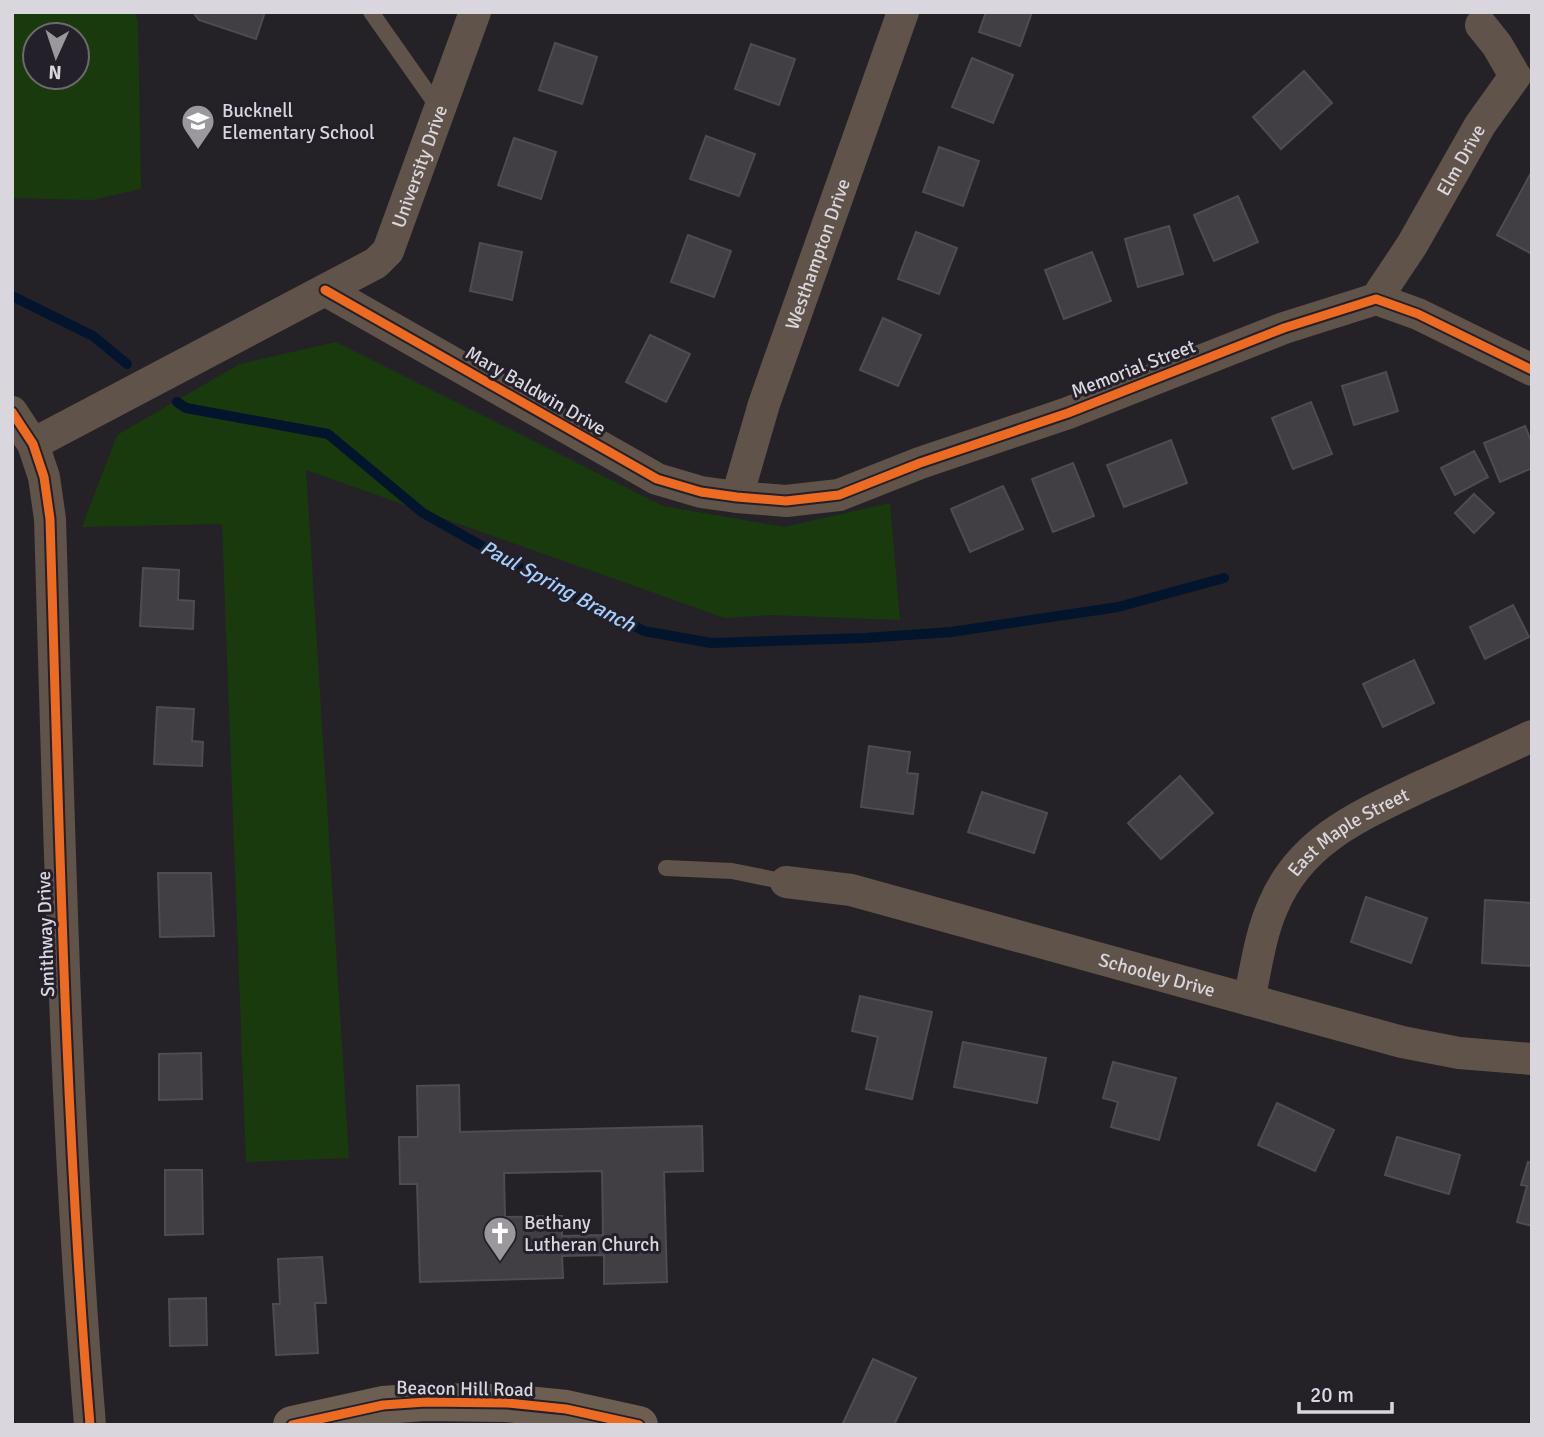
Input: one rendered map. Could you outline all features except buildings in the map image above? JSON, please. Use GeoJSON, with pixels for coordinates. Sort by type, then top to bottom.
{"type":"FeatureCollection","features":[{"type":"Feature","properties":{"kind":"main road","name":"Beacon Hill Road"},"geometry":{"type":"LineString","coordinates":[[292,1425],[383,1405],[426,1402],[509,1414],[566,1409],[639,1425]]}},
{"type":"Feature","properties":{"kind":"street","name":"University Drive"},"geometry":{"type":"LineString","coordinates":[[325,290],[376,262],[388,251],[475,12]]}},
{"type":"Feature","properties":{"kind":"street","name":"Westhampton Drive"},"geometry":{"type":"LineString","coordinates":[[737,497],[764,404],[902,12]]}},
{"type":"Feature","properties":{"kind":"street","name":"Elm Drive"},"geometry":{"type":"LineString","coordinates":[[1376,299],[1412,245],[1480,125],[1523,76],[1480,25]]}},
{"type":"Feature","properties":{"kind":"street","name":"Mary Baldwin Drive"},"geometry":{"type":"LineString","coordinates":[[325,290],[657,479],[701,492],[737,497]]}},
{"type":"Feature","properties":{"kind":"street"},"geometry":{"type":"LineString","coordinates":[[12,412],[33,444],[325,290]]}},
{"type":"Feature","properties":{"kind":"street","name":"Memorial Street"},"geometry":{"type":"LineString","coordinates":[[737,497],[786,501],[839,495],[920,463],[1068,412],[1284,328],[1376,299]]}},
{"type":"Feature","properties":{"kind":"street"},"geometry":{"type":"LineString","coordinates":[[1376,299],[1418,314],[1532,370]]}},
{"type":"Feature","properties":{"kind":"street","name":"Smithway Drive"},"geometry":{"type":"LineString","coordinates":[[33,444],[44,477],[50,519],[62,926],[79,1293],[90,1425]]}},
{"type":"Feature","properties":{"kind":"street","name":"East Maple Street"},"geometry":{"type":"LineString","coordinates":[[1248,1000],[1273,905],[1286,881],[1310,852],[1330,834],[1358,816],[1532,736]]}},
{"type":"Feature","properties":{"kind":"street","name":"Schooley Drive"},"geometry":{"type":"LineString","coordinates":[[786,882],[851,890],[1402,1042],[1459,1053],[1532,1059]]}},
{"type":"Feature","properties":{"kind":"lane"},"geometry":{"type":"LineString","coordinates":[[372,12],[440,110]]}},
{"type":"Feature","properties":{"kind":"lane"},"geometry":{"type":"LineString","coordinates":[[666,868],[733,871],[786,882]]}},
{"type":"Feature","properties":{"kind":"green space"},"geometry":{"type":"Polygon","coordinates":[[[12,12],[134,12],[138,21],[141,189],[92,200],[12,198],[12,12]]]}},
{"type":"Feature","properties":{"kind":"green space"},"geometry":{"type":"Polygon","coordinates":[[[336,342],[663,506],[784,527],[890,503],[900,620],[771,615],[725,618],[306,470],[349,1158],[246,1162],[222,524],[82,527],[117,435],[240,364],[336,342]]]}},
{"type":"Feature","properties":{"kind":"waterway","name":"Paul Spring Branch"},"geometry":{"type":"LineString","coordinates":[[12,296],[93,336],[127,364]]}},
{"type":"Feature","properties":{"kind":"waterway","name":"Paul Spring Branch"},"geometry":{"type":"LineString","coordinates":[[177,402],[186,408],[328,434],[423,513],[539,578],[644,631],[711,643],[951,632],[1118,607],[1224,578]]}},
{"type":"Feature","properties":{"kind":"cycle path"},"geometry":{"type":"LineString","coordinates":[[325,290],[657,479],[701,492],[786,501],[839,495],[920,463],[1068,413],[1284,328],[1376,299],[1418,314],[1532,370]]}},
{"type":"Feature","properties":{"kind":"cycle path"},"geometry":{"type":"LineString","coordinates":[[12,412],[33,444],[44,477],[50,519],[69,1085],[90,1425]]}},
{"type":"Feature","properties":{"kind":"cycle path"},"geometry":{"type":"LineString","coordinates":[[292,1425],[383,1405],[426,1402],[507,1403],[566,1409],[639,1425]]}},
{"type":"Feature","properties":{"kind":"place","name":"Bucknell Elementary School"},"geometry":{"type":"Point","coordinates":[198,151]}},
{"type":"Feature","properties":{"kind":"place","name":"Bethany Lutheran Church"},"geometry":{"type":"Point","coordinates":[500,1263]}}]}
